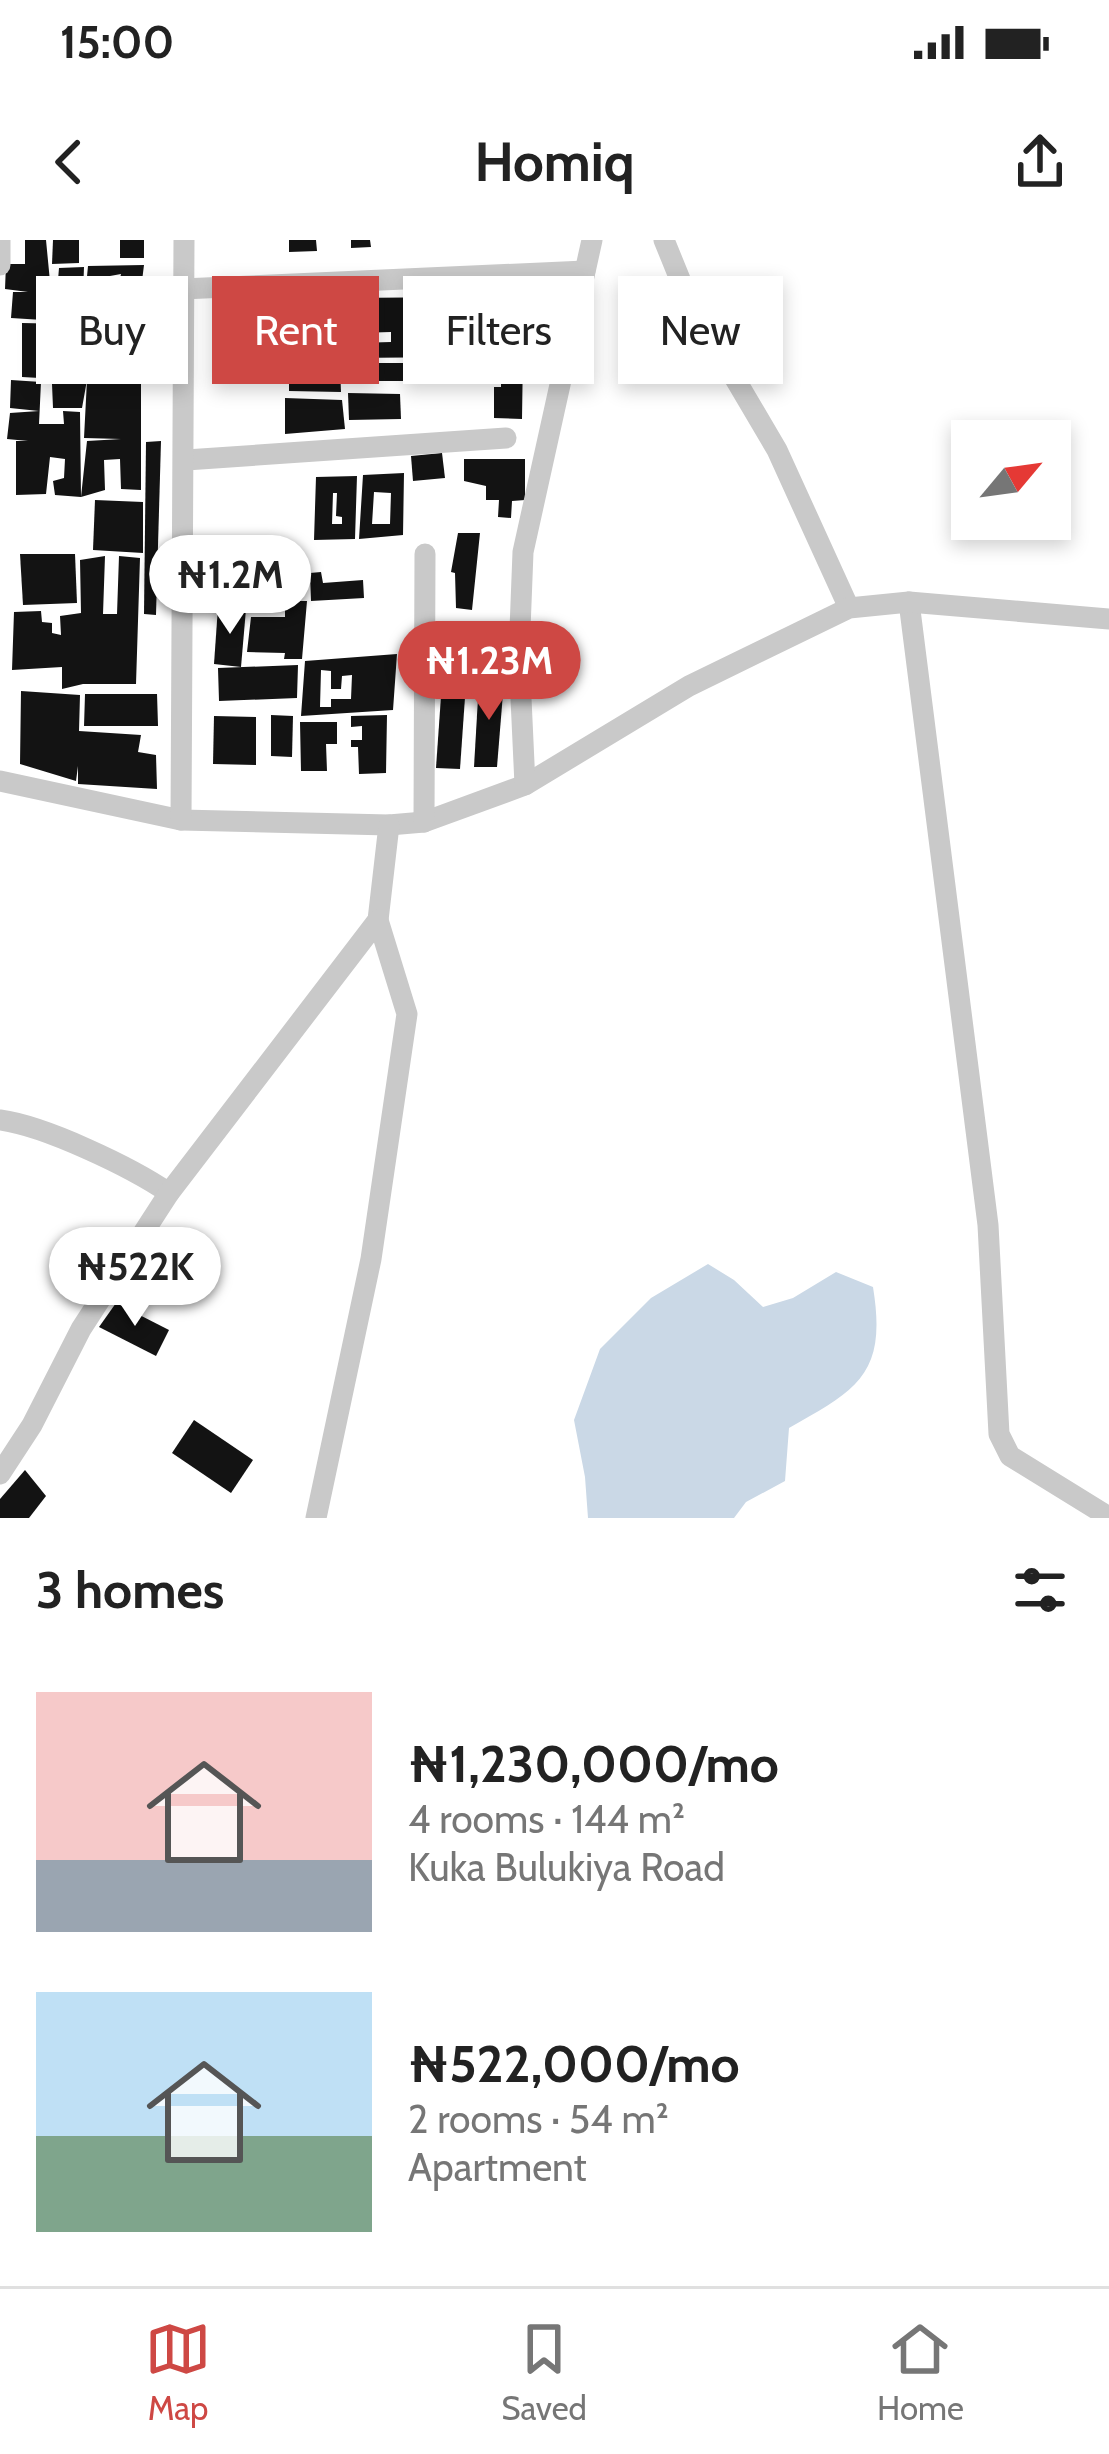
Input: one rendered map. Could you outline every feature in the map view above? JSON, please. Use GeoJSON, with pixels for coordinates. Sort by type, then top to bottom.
{"type":"FeatureCollection","features":[{"type":"Feature","properties":{"kind":"street"},"geometry":{"type":"LineString","coordinates":[[0,265],[1,240]]}},
{"type":"Feature","properties":{"kind":"street"},"geometry":{"type":"LineString","coordinates":[[183,276],[184,240]]}},
{"type":"Feature","properties":{"kind":"street"},"geometry":{"type":"LineString","coordinates":[[525,785],[519,655],[523,552],[592,240]]}},
{"type":"Feature","properties":{"kind":"street"},"geometry":{"type":"LineString","coordinates":[[664,240],[688,299],[777,450],[849,608]]}},
{"type":"Feature","properties":{"kind":"street"},"geometry":{"type":"LineString","coordinates":[[188,289],[586,271]]}},
{"type":"Feature","properties":{"kind":"street"},"geometry":{"type":"LineString","coordinates":[[181,820],[184,384]]}},
{"type":"Feature","properties":{"kind":"street"},"geometry":{"type":"LineString","coordinates":[[186,460],[506,438]]}},
{"type":"Feature","properties":{"kind":"street"},"geometry":{"type":"LineString","coordinates":[[424,822],[425,554]]}},
{"type":"Feature","properties":{"kind":"street"},"geometry":{"type":"LineString","coordinates":[[909,602],[988,1225],[999,1434],[1010,1456],[1109,1517]]}},
{"type":"Feature","properties":{"kind":"street"},"geometry":{"type":"LineString","coordinates":[[0,781],[181,820],[389,826],[424,822],[525,785],[689,686],[849,608],[909,602],[1109,619]]}},
{"type":"Feature","properties":{"kind":"street"},"geometry":{"type":"LineString","coordinates":[[316,1518],[371,1259],[407,1014],[379,920],[389,826]]}},
{"type":"Feature","properties":{"kind":"street"},"geometry":{"type":"LineString","coordinates":[[0,1474],[32,1426],[81,1330],[170,1193],[379,920]]}},
{"type":"Feature","properties":{"kind":"street"},"geometry":{"type":"LineString","coordinates":[[0,1120],[26,1125],[105,1158],[170,1193]]}},
{"type":"Feature","properties":{"kind":"water"},"geometry":{"type":"Polygon","coordinates":[[[708,1264],[763,1307],[793,1298],[836,1272],[873,1287],[876,1340],[871,1359],[850,1389],[789,1428],[785,1481],[746,1502],[734,1518],[588,1518],[574,1420],[600,1349],[651,1298],[708,1264]]]}},
{"type":"Feature","properties":{"kind":"building"},"geometry":{"type":"Polygon","coordinates":[[[25,240],[46,240],[49,276],[36,276],[36,320],[11,318],[13,292],[28,292],[5,289],[6,264],[25,264],[25,240]]]}},
{"type":"Feature","properties":{"kind":"building"},"geometry":{"type":"Polygon","coordinates":[[[53,240],[79,240],[79,263],[52,264],[53,240]]]}},
{"type":"Feature","properties":{"kind":"building"},"geometry":{"type":"Polygon","coordinates":[[[120,240],[144,240],[144,258],[120,258],[120,240]]]}},
{"type":"Feature","properties":{"kind":"building"},"geometry":{"type":"Polygon","coordinates":[[[289,240],[316,240],[317,251],[289,252],[289,240]]]}},
{"type":"Feature","properties":{"kind":"building"},"geometry":{"type":"Polygon","coordinates":[[[351,240],[370,240],[371,247],[351,248],[351,240]]]}},
{"type":"Feature","properties":{"kind":"building"},"geometry":{"type":"Polygon","coordinates":[[[144,265],[143,276],[87,276],[88,266],[144,265]]]}},
{"type":"Feature","properties":{"kind":"building"},"geometry":{"type":"Polygon","coordinates":[[[84,267],[84,276],[58,276],[59,268],[84,267]]]}},
{"type":"Feature","properties":{"kind":"building"},"geometry":{"type":"Polygon","coordinates":[[[379,298],[403,298],[403,358],[379,358],[379,342],[391,342],[391,332],[379,332],[379,298]]]}},
{"type":"Feature","properties":{"kind":"building"},"geometry":{"type":"Polygon","coordinates":[[[22,323],[36,323],[36,378],[22,377],[22,323]]]}},
{"type":"Feature","properties":{"kind":"building"},"geometry":{"type":"Polygon","coordinates":[[[379,363],[403,363],[403,381],[379,381],[379,363]]]}},
{"type":"Feature","properties":{"kind":"building"},"geometry":{"type":"Polygon","coordinates":[[[11,380],[41,384],[39,424],[64,424],[63,411],[80,412],[81,497],[55,495],[53,481],[64,478],[65,459],[50,457],[46,494],[16,495],[16,441],[28,441],[7,439],[10,413],[39,411],[10,408],[11,380]]]}},
{"type":"Feature","properties":{"kind":"building"},"geometry":{"type":"Polygon","coordinates":[[[52,384],[86,384],[82,408],[53,408],[52,384]]]}},
{"type":"Feature","properties":{"kind":"building"},"geometry":{"type":"Polygon","coordinates":[[[87,384],[141,384],[141,490],[121,489],[120,459],[104,460],[105,490],[81,497],[87,441],[121,439],[84,438],[87,384]]]}},
{"type":"Feature","properties":{"kind":"building"},"geometry":{"type":"Polygon","coordinates":[[[289,384],[341,384],[341,392],[289,391],[289,384]]]}},
{"type":"Feature","properties":{"kind":"building"},"geometry":{"type":"Polygon","coordinates":[[[523,384],[522,419],[494,418],[494,387],[523,384]]]}},
{"type":"Feature","properties":{"kind":"building"},"geometry":{"type":"Polygon","coordinates":[[[348,393],[400,394],[401,419],[349,420],[348,393]]]}},
{"type":"Feature","properties":{"kind":"building"},"geometry":{"type":"Polygon","coordinates":[[[285,398],[342,400],[345,429],[285,434],[285,398]]]}},
{"type":"Feature","properties":{"kind":"building"},"geometry":{"type":"Polygon","coordinates":[[[161,441],[156,615],[144,614],[146,442],[161,441]]]}},
{"type":"Feature","properties":{"kind":"building"},"geometry":{"type":"Polygon","coordinates":[[[442,453],[445,478],[413,481],[411,456],[442,453]]]}},
{"type":"Feature","properties":{"kind":"building"},"geometry":{"type":"Polygon","coordinates":[[[464,459],[525,459],[525,500],[512,501],[511,518],[498,517],[499,500],[486,500],[486,486],[464,481],[464,459]]]}},
{"type":"Feature","properties":{"kind":"building"},"geometry":{"type":"Polygon","coordinates":[[[404,473],[403,535],[359,539],[363,475],[404,473]],[[374,492],[372,524],[390,524],[391,493],[374,492]]]}},
{"type":"Feature","properties":{"kind":"building"},"geometry":{"type":"Polygon","coordinates":[[[357,476],[355,539],[314,540],[316,477],[357,476]],[[333,493],[332,524],[342,524],[342,517],[336,516],[337,493],[333,493]]]}},
{"type":"Feature","properties":{"kind":"building"},"geometry":{"type":"Polygon","coordinates":[[[95,500],[143,502],[143,553],[93,550],[95,500]]]}},
{"type":"Feature","properties":{"kind":"building"},"geometry":{"type":"Polygon","coordinates":[[[458,533],[480,533],[472,610],[456,608],[455,573],[451,572],[458,533]]]}},
{"type":"Feature","properties":{"kind":"building"},"geometry":{"type":"Polygon","coordinates":[[[20,554],[75,554],[77,603],[23,605],[20,554]]]}},
{"type":"Feature","properties":{"kind":"building"},"geometry":{"type":"Polygon","coordinates":[[[105,556],[103,614],[117,614],[119,556],[140,558],[136,684],[62,689],[62,667],[12,670],[14,612],[41,611],[42,622],[52,623],[52,633],[61,635],[60,616],[81,613],[80,560],[105,556]]]}},
{"type":"Feature","properties":{"kind":"building"},"geometry":{"type":"Polygon","coordinates":[[[321,572],[323,583],[363,580],[364,598],[311,601],[310,573],[321,572]]]}},
{"type":"Feature","properties":{"kind":"building"},"geometry":{"type":"Polygon","coordinates":[[[285,601],[307,601],[302,659],[284,659],[285,653],[247,652],[251,617],[285,617],[285,601]]]}},
{"type":"Feature","properties":{"kind":"building"},"geometry":{"type":"Polygon","coordinates":[[[218,607],[246,609],[241,667],[214,664],[218,607]]]}},
{"type":"Feature","properties":{"kind":"building"},"geometry":{"type":"Polygon","coordinates":[[[448,635],[463,635],[463,656],[448,656],[448,635]]]}},
{"type":"Feature","properties":{"kind":"building"},"geometry":{"type":"Polygon","coordinates":[[[397,654],[393,710],[301,716],[305,661],[397,654]],[[321,670],[320,707],[331,707],[331,699],[351,699],[352,675],[342,676],[341,689],[331,689],[331,671],[321,670]]]}},
{"type":"Feature","properties":{"kind":"building"},"geometry":{"type":"Polygon","coordinates":[[[504,654],[506,677],[486,679],[484,656],[504,654]]]}},
{"type":"Feature","properties":{"kind":"building"},"geometry":{"type":"Polygon","coordinates":[[[298,665],[297,698],[219,701],[218,668],[298,665]]]}},
{"type":"Feature","properties":{"kind":"building"},"geometry":{"type":"Polygon","coordinates":[[[479,681],[504,681],[497,767],[474,767],[479,681]]]}},
{"type":"Feature","properties":{"kind":"building"},"geometry":{"type":"Polygon","coordinates":[[[442,682],[466,683],[460,769],[436,768],[442,682]]]}},
{"type":"Feature","properties":{"kind":"building"},"geometry":{"type":"Polygon","coordinates":[[[21,691],[80,695],[79,731],[141,735],[138,752],[156,755],[157,789],[78,784],[78,766],[76,781],[20,764],[21,691]]]}},
{"type":"Feature","properties":{"kind":"building"},"geometry":{"type":"Polygon","coordinates":[[[85,694],[157,694],[158,726],[84,726],[85,694]]]}},
{"type":"Feature","properties":{"kind":"building"},"geometry":{"type":"Polygon","coordinates":[[[271,715],[293,716],[292,757],[271,756],[271,715]]]}},
{"type":"Feature","properties":{"kind":"building"},"geometry":{"type":"Polygon","coordinates":[[[387,715],[386,773],[359,774],[358,747],[351,747],[351,740],[362,740],[362,726],[351,727],[351,716],[387,715]]]}},
{"type":"Feature","properties":{"kind":"building"},"geometry":{"type":"Polygon","coordinates":[[[214,716],[256,717],[256,765],[213,764],[214,716]]]}},
{"type":"Feature","properties":{"kind":"building"},"geometry":{"type":"Polygon","coordinates":[[[300,722],[337,722],[337,744],[326,744],[327,771],[301,771],[300,722]]]}},
{"type":"Feature","properties":{"kind":"building"},"geometry":{"type":"Polygon","coordinates":[[[116,1303],[169,1330],[156,1356],[99,1327],[116,1303]]]}},
{"type":"Feature","properties":{"kind":"building"},"geometry":{"type":"Polygon","coordinates":[[[194,1420],[253,1460],[231,1493],[172,1453],[194,1420]]]}},
{"type":"Feature","properties":{"kind":"building"},"geometry":{"type":"Polygon","coordinates":[[[25,1470],[46,1496],[29,1518],[0,1518],[0,1499],[25,1470]]]}}]}
